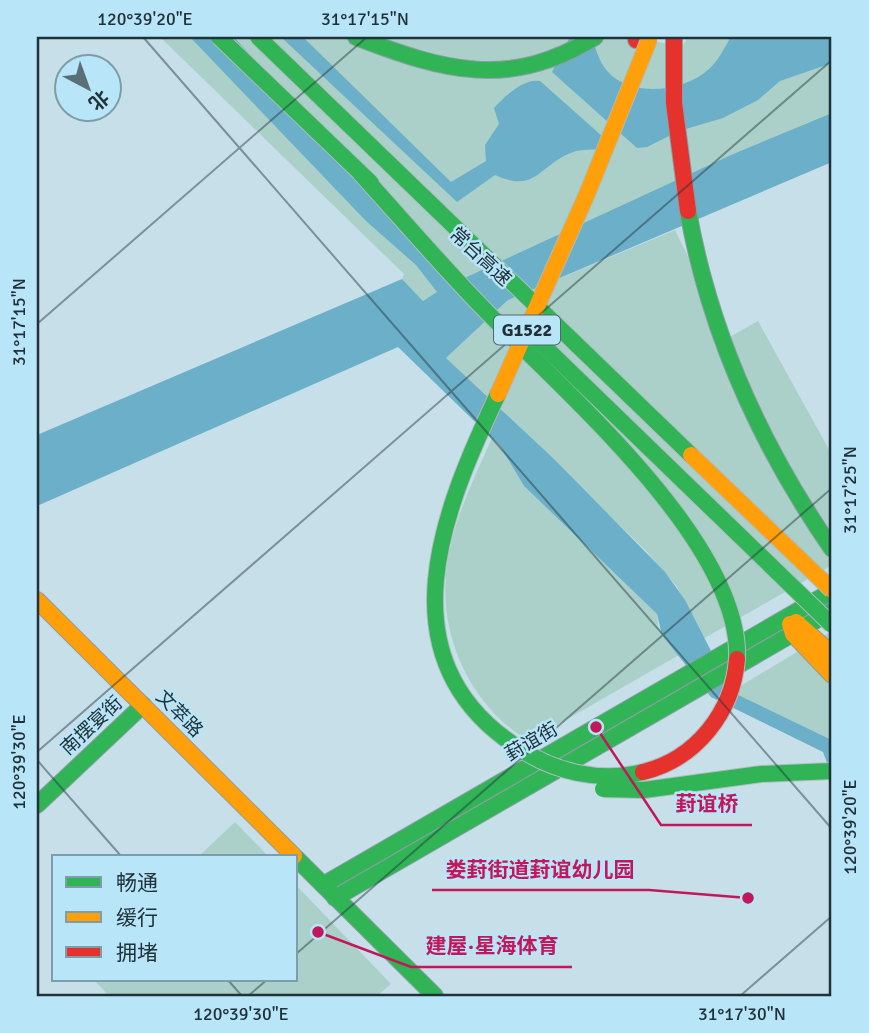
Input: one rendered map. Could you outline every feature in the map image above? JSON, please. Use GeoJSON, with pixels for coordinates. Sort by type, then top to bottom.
{"type":"FeatureCollection","features":[{"type":"Feature","properties":{"kind":"main road","name":"常台高速"},"geometry":{"type":"LineString","coordinates":[[219,37],[361,174],[471,275],[832,625]]}},
{"type":"Feature","properties":{"kind":"main road","name":"常台高速"},"geometry":{"type":"LineString","coordinates":[[258,37],[832,590]]}},
{"type":"Feature","properties":{"kind":"main road"},"geometry":{"type":"LineString","coordinates":[[356,37],[395,53],[445,66],[501,71],[547,63],[572,53],[595,37]]}},
{"type":"Feature","properties":{"kind":"main road"},"geometry":{"type":"LineString","coordinates":[[674,37],[673,69],[680,162],[699,269],[734,369],[769,447],[832,549]]}},
{"type":"Feature","properties":{"kind":"main road"},"geometry":{"type":"LineString","coordinates":[[361,174],[482,306],[519,344],[528,353],[538,362],[566,390],[634,464],[678,518],[715,573],[730,603],[736,630],[738,655],[733,685],[716,722],[689,749],[667,763],[640,773],[599,775],[552,766],[512,744],[479,713],[455,681],[438,638],[432,596],[441,535],[451,504],[517,353],[522,341],[586,198],[643,39]]}},
{"type":"Feature","properties":{"kind":"main road"},"geometry":{"type":"LineString","coordinates":[[643,39],[435,517],[423,590],[423,612],[429,643],[446,686],[470,722],[505,755],[527,770],[548,779],[596,789],[643,790],[761,774],[832,771]]}},
{"type":"Feature","properties":{"kind":"main road","name":"葑谊街"},"geometry":{"type":"LineString","coordinates":[[323,885],[832,590]]}},
{"type":"Feature","properties":{"kind":"main road","name":"文萃路"},"geometry":{"type":"LineString","coordinates":[[37,600],[293,855]]}},
{"type":"Feature","properties":{"kind":"main road","name":"葑谊街"},"geometry":{"type":"LineString","coordinates":[[335,898],[832,611]]}},
{"type":"Feature","properties":{"kind":"main road"},"geometry":{"type":"LineString","coordinates":[[788,617],[832,675]]}},
{"type":"Feature","properties":{"kind":"main road"},"geometry":{"type":"LineString","coordinates":[[799,630],[832,654]]}},
{"type":"Feature","properties":{"kind":"main road","name":"南摆宴街"},"geometry":{"type":"LineString","coordinates":[[37,805],[143,705]]}},
{"type":"Feature","properties":{"kind":"main road","name":"文萃路"},"geometry":{"type":"LineString","coordinates":[[298,860],[435,996]]}},
{"type":"Feature","properties":{"kind":"green space"},"geometry":{"type":"Polygon","coordinates":[[[160,37],[635,37],[682,47],[688,37],[832,37],[832,115],[458,281],[423,301],[402,279],[404,274],[160,37]]]}},
{"type":"Feature","properties":{"kind":"green space"},"geometry":{"type":"Polygon","coordinates":[[[675,230],[728,338],[758,321],[832,455],[832,565],[703,639],[677,587],[646,551],[446,358],[508,300],[675,230]]]}},
{"type":"Feature","properties":{"kind":"green space"},"geometry":{"type":"Polygon","coordinates":[[[492,438],[500,446],[524,486],[657,614],[658,626],[679,655],[529,741],[492,711],[477,692],[455,648],[449,625],[446,576],[452,540],[463,505],[492,438]]]}},
{"type":"Feature","properties":{"kind":"green space"},"geometry":{"type":"Polygon","coordinates":[[[832,631],[832,740],[732,692],[732,691],[832,631]]]}},
{"type":"Feature","properties":{"kind":"green space"},"geometry":{"type":"Polygon","coordinates":[[[235,822],[267,855],[200,855],[235,822]]]}},
{"type":"Feature","properties":{"kind":"green space"},"geometry":{"type":"Polygon","coordinates":[[[298,887],[391,984],[377,996],[109,996],[95,981],[298,981],[298,887]]]}},
{"type":"Feature","properties":{"kind":"water"},"geometry":{"type":"Polygon","coordinates":[[[190,37],[234,37],[458,281],[731,155],[832,113],[832,162],[508,300],[446,358],[555,460],[665,572],[685,600],[732,692],[832,740],[832,776],[823,752],[711,697],[662,635],[657,614],[524,486],[500,446],[398,347],[37,506],[37,435],[402,279],[423,301],[437,292],[416,265],[366,221],[190,37]]]}},
{"type":"Feature","properties":{"kind":"water"},"geometry":{"type":"Polygon","coordinates":[[[281,37],[303,37],[451,182],[486,161],[485,145],[499,124],[494,108],[515,89],[528,82],[540,81],[602,136],[601,149],[573,152],[529,180],[509,180],[495,175],[457,202],[281,37]]]}},
{"type":"Feature","properties":{"kind":"water"},"geometry":{"type":"Polygon","coordinates":[[[570,37],[591,37],[608,72],[630,86],[644,89],[672,87],[698,77],[716,62],[731,37],[832,37],[832,63],[780,81],[758,100],[723,118],[679,131],[647,147],[637,148],[552,72],[570,37]]]}},
{"type":"Feature","properties":{"kind":"traffic: fast"},"geometry":{"type":"LineString","coordinates":[[219,37],[371,183]]}},
{"type":"Feature","properties":{"kind":"traffic: fast"},"geometry":{"type":"LineString","coordinates":[[258,37],[691,455]]}},
{"type":"Feature","properties":{"kind":"traffic: fast"},"geometry":{"type":"LineString","coordinates":[[356,37],[419,59],[477,70],[534,64],[564,54],[595,37]]}},
{"type":"Feature","properties":{"kind":"traffic: fast"},"geometry":{"type":"LineString","coordinates":[[361,174],[467,292],[599,423],[679,518],[710,566],[731,614],[737,659]]}},
{"type":"Feature","properties":{"kind":"traffic: fast"},"geometry":{"type":"LineString","coordinates":[[688,211],[710,302],[742,388],[783,470],[832,549]]}},
{"type":"Feature","properties":{"kind":"traffic: fast"},"geometry":{"type":"LineString","coordinates":[[521,324],[832,625]]}},
{"type":"Feature","properties":{"kind":"traffic: fast"},"geometry":{"type":"LineString","coordinates":[[498,394],[477,439],[444,533],[436,581],[437,627],[449,671],[475,711],[531,756],[562,769],[594,776],[643,772]]}},
{"type":"Feature","properties":{"kind":"traffic: fast"},"geometry":{"type":"LineString","coordinates":[[323,885],[832,591]]}},
{"type":"Feature","properties":{"kind":"traffic: fast"},"geometry":{"type":"LineString","coordinates":[[335,898],[832,611]]}},
{"type":"Feature","properties":{"kind":"traffic: fast"},"geometry":{"type":"LineString","coordinates":[[37,805],[143,705]]}},
{"type":"Feature","properties":{"kind":"traffic: fast"},"geometry":{"type":"LineString","coordinates":[[603,789],[644,790],[761,774],[832,771]]}},
{"type":"Feature","properties":{"kind":"traffic: fast"},"geometry":{"type":"LineString","coordinates":[[298,860],[435,996]]}},
{"type":"Feature","properties":{"kind":"traffic: slow"},"geometry":{"type":"LineString","coordinates":[[498,394],[587,194],[649,40]]}},
{"type":"Feature","properties":{"kind":"traffic: slow"},"geometry":{"type":"LineString","coordinates":[[691,455],[832,590]]}},
{"type":"Feature","properties":{"kind":"traffic: slow"},"geometry":{"type":"LineString","coordinates":[[37,600],[293,855]]}},
{"type":"Feature","properties":{"kind":"traffic: slow"},"geometry":{"type":"LineString","coordinates":[[796,622],[832,654]]}},
{"type":"Feature","properties":{"kind":"traffic: slow"},"geometry":{"type":"LineString","coordinates":[[790,624],[793,634],[832,675]]}},
{"type":"Feature","properties":{"kind":"traffic: jam"},"geometry":{"type":"LineString","coordinates":[[674,37],[674,103],[688,211]]}},
{"type":"Feature","properties":{"kind":"traffic: jam"},"geometry":{"type":"LineString","coordinates":[[643,772],[662,766],[679,756],[695,745],[708,730],[728,697],[737,659]]}},
{"type":"Feature","properties":{"kind":"place","name":"葑谊桥"},"geometry":{"type":"Point","coordinates":[596,727]}},
{"type":"Feature","properties":{"kind":"place","name":"娄葑街道葑谊幼儿园"},"geometry":{"type":"Point","coordinates":[748,898]}},
{"type":"Feature","properties":{"kind":"place","name":"建屋·星海体育"},"geometry":{"type":"Point","coordinates":[318,932]}}]}
